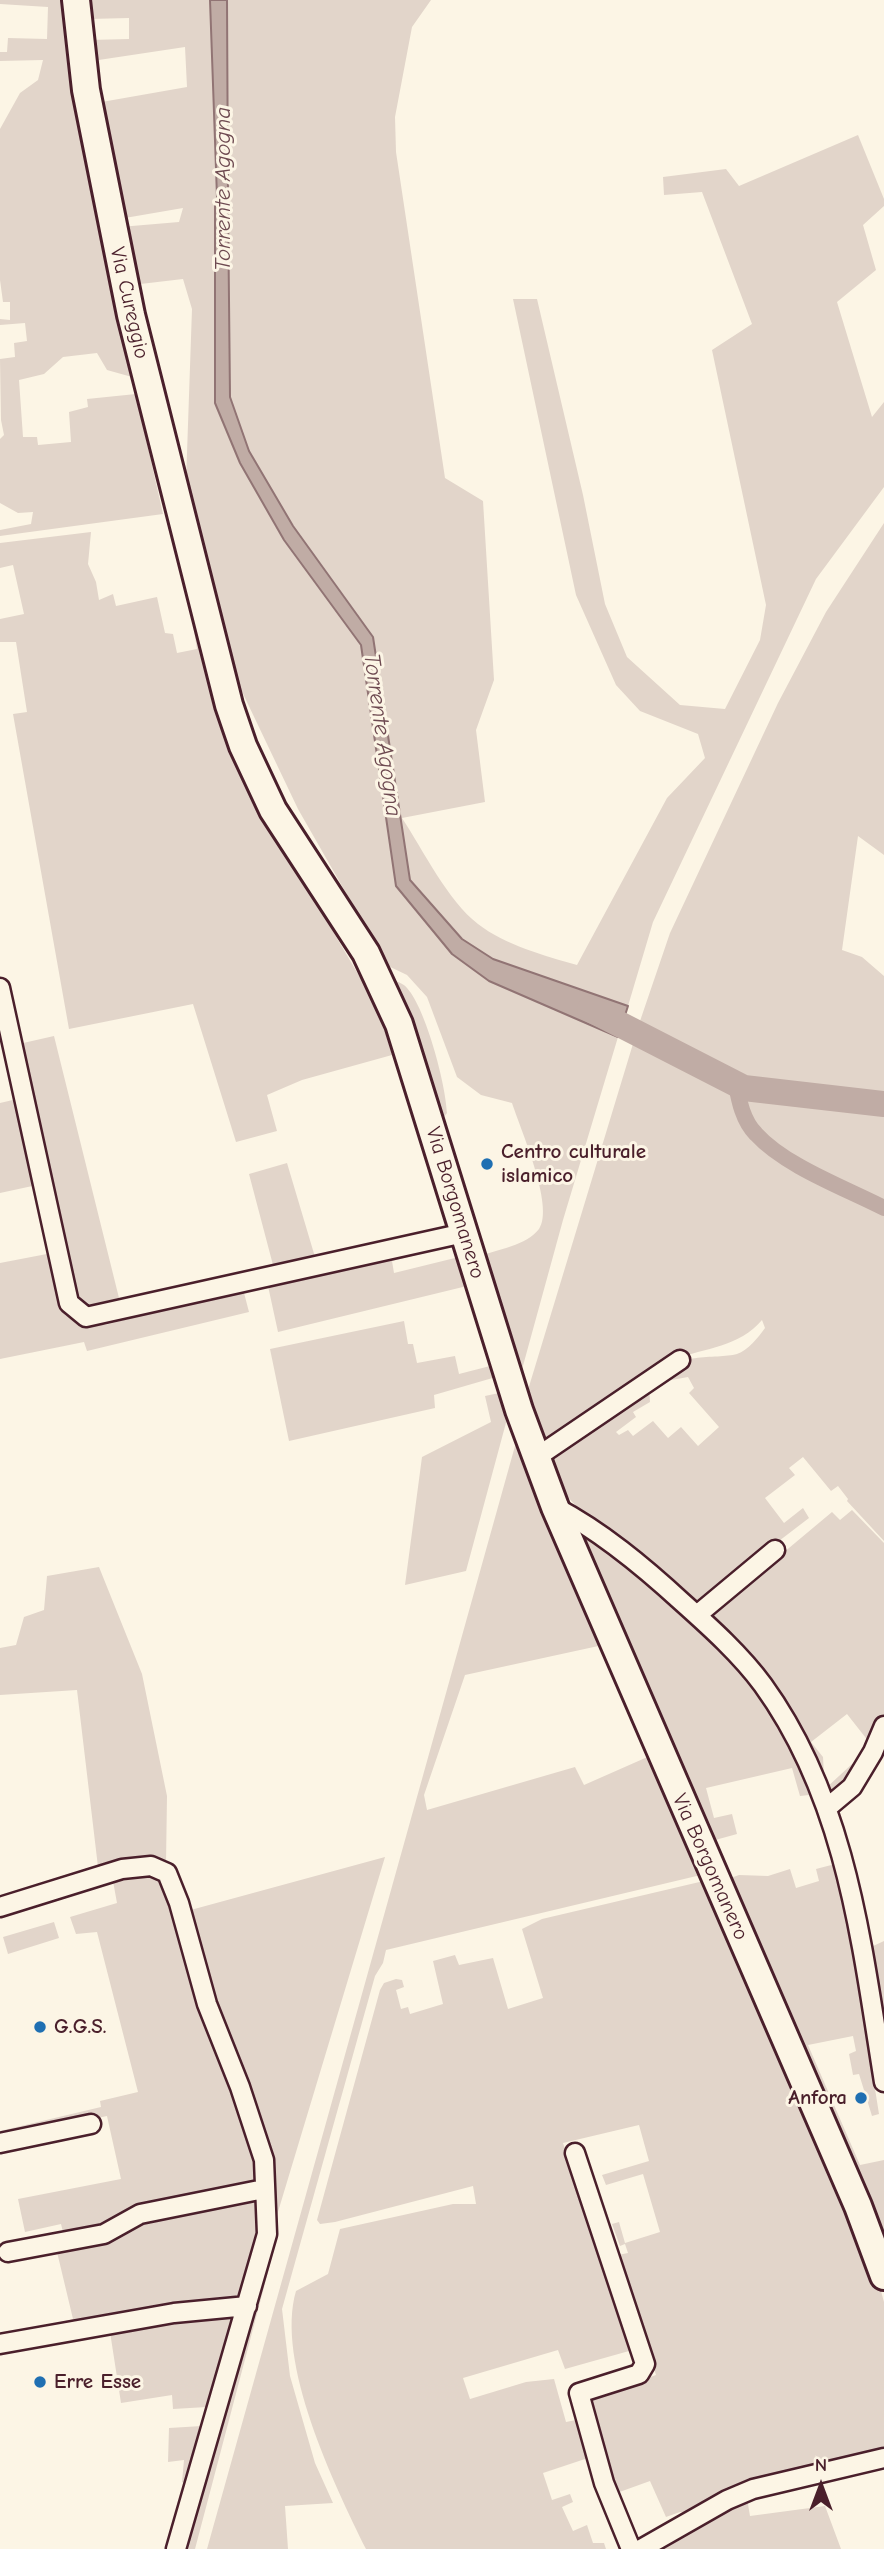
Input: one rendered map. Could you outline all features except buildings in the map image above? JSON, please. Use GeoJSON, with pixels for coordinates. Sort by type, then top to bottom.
{"type":"FeatureCollection","features":[{"type":"Feature","properties":{"kind":"main road","name":"Via Cureggio"},"geometry":{"type":"LineString","coordinates":[[75,0],[86,90],[123,276],[229,705],[243,746],[273,810],[366,953]]}},
{"type":"Feature","properties":{"kind":"main road","name":"Via Borgomanero"},"geometry":{"type":"LineString","coordinates":[[366,953],[399,1024],[519,1409],[555,1507],[858,2206],[884,2276]]}},
{"type":"Feature","properties":{"kind":"street"},"geometry":{"type":"LineString","coordinates":[[0,988],[69,1303],[86,1317],[464,1233]]}},
{"type":"Feature","properties":{"kind":"street"},"geometry":{"type":"LineString","coordinates":[[537,1457],[680,1360]]}},
{"type":"Feature","properties":{"kind":"street"},"geometry":{"type":"LineString","coordinates":[[555,1507],[634,1558],[697,1615],[762,1684],[789,1725],[827,1808],[851,1885],[884,2082]]}},
{"type":"Feature","properties":{"kind":"street"},"geometry":{"type":"LineString","coordinates":[[697,1615],[775,1550]]}},
{"type":"Feature","properties":{"kind":"street"},"geometry":{"type":"LineString","coordinates":[[827,1808],[852,1787],[873,1752],[884,1726]]}},
{"type":"Feature","properties":{"kind":"street"},"geometry":{"type":"LineString","coordinates":[[0,1907],[122,1869],[151,1866],[167,1873],[180,1903],[207,2004],[240,2087],[264,2160],[267,2234],[176,2549]]}},
{"type":"Feature","properties":{"kind":"street"},"geometry":{"type":"LineString","coordinates":[[0,2143],[91,2124]]}},
{"type":"Feature","properties":{"kind":"street"},"geometry":{"type":"LineString","coordinates":[[575,2153],[645,2364],[639,2374],[579,2393],[604,2483],[631,2549]]}},
{"type":"Feature","properties":{"kind":"street"},"geometry":{"type":"LineString","coordinates":[[8,2252],[104,2234],[140,2214],[264,2189]]}},
{"type":"Feature","properties":{"kind":"street"},"geometry":{"type":"LineString","coordinates":[[0,2344],[174,2313],[247,2306]]}},
{"type":"Feature","properties":{"kind":"street"},"geometry":{"type":"LineString","coordinates":[[641,2549],[727,2500],[753,2489],[884,2458]]}},
{"type":"Feature","properties":{"kind":"shaded area"},"geometry":{"type":"Polygon","coordinates":[[[0,0],[67,0],[100,238],[132,377],[107,370],[97,353],[63,357],[44,374],[19,380],[23,437],[37,437],[38,445],[71,442],[69,412],[88,407],[87,399],[136,394],[163,514],[0,536],[0,530],[31,524],[33,512],[18,513],[0,503],[0,439],[4,435],[1,420],[0,359],[15,357],[14,343],[27,341],[25,323],[0,325],[0,319],[10,320],[10,302],[3,302],[0,280],[0,129],[20,93],[38,80],[43,60],[0,61],[0,52],[7,52],[8,38],[47,39],[48,7],[0,4],[0,0]]]}},
{"type":"Feature","properties":{"kind":"shaded area"},"geometry":{"type":"Polygon","coordinates":[[[87,0],[210,0],[217,197],[228,195],[227,0],[431,0],[412,27],[395,117],[396,152],[445,478],[483,501],[494,680],[476,730],[485,802],[402,818],[446,889],[478,924],[513,944],[577,965],[667,798],[705,758],[698,734],[640,711],[616,685],[576,595],[513,299],[537,299],[583,495],[605,604],[627,657],[680,705],[725,709],[760,640],[766,605],[712,350],[752,324],[702,192],[664,195],[663,177],[726,169],[739,186],[858,135],[884,199],[884,206],[863,225],[876,270],[837,302],[872,417],[884,402],[884,487],[816,579],[653,922],[628,1006],[493,959],[462,939],[410,880],[373,637],[293,526],[249,451],[230,397],[228,203],[215,403],[240,463],[284,540],[361,645],[396,886],[452,954],[489,981],[618,1037],[563,1220],[518,1384],[479,1256],[519,1243],[534,1235],[543,1218],[540,1186],[512,1103],[481,1095],[457,1077],[427,997],[407,975],[382,963],[378,949],[298,809],[226,658],[186,482],[192,309],[183,279],[132,285],[120,227],[179,222],[183,208],[119,219],[96,103],[187,87],[185,47],[92,61],[89,40],[129,39],[129,18],[89,19],[87,0]]]}},
{"type":"Feature","properties":{"kind":"shaded area"},"geometry":{"type":"Polygon","coordinates":[[[884,523],[884,855],[858,836],[842,950],[862,957],[884,976],[884,1541],[847,1501],[838,1486],[831,1491],[803,1457],[789,1468],[795,1475],[765,1498],[784,1523],[803,1508],[809,1518],[775,1544],[783,1553],[832,1512],[840,1520],[852,1510],[884,1543],[884,1719],[851,1786],[832,1801],[826,1788],[852,1764],[858,1768],[869,1742],[847,1714],[811,1742],[823,1757],[824,1775],[821,1776],[774,1695],[735,1646],[668,1575],[588,1518],[562,1490],[545,1458],[649,1385],[650,1402],[633,1412],[636,1417],[616,1432],[619,1435],[628,1430],[633,1436],[653,1421],[668,1438],[681,1427],[698,1446],[719,1427],[689,1393],[694,1388],[688,1377],[666,1381],[669,1371],[685,1360],[728,1356],[741,1352],[753,1343],[765,1328],[762,1320],[743,1336],[732,1341],[674,1359],[542,1449],[524,1403],[639,1024],[670,933],[778,703],[826,612],[884,523]]]}},
{"type":"Feature","properties":{"kind":"shaded area"},"geometry":{"type":"Polygon","coordinates":[[[91,532],[88,564],[96,582],[99,600],[113,594],[116,606],[157,597],[165,633],[173,634],[177,653],[197,649],[193,625],[198,627],[261,809],[378,1008],[392,1055],[302,1080],[267,1095],[277,1131],[236,1142],[193,1004],[69,1029],[13,714],[27,712],[16,642],[0,642],[0,619],[24,614],[13,565],[0,568],[0,543],[91,532]]]}},
{"type":"Feature","properties":{"kind":"shaded area"},"geometry":{"type":"Polygon","coordinates":[[[393,980],[407,988],[428,1029],[446,1100],[447,1113],[440,1122],[392,988],[393,980]]]}},
{"type":"Feature","properties":{"kind":"shaded area"},"geometry":{"type":"Polygon","coordinates":[[[54,1036],[119,1298],[75,1309],[10,1046],[54,1036]]]}},
{"type":"Feature","properties":{"kind":"shaded area"},"geometry":{"type":"Polygon","coordinates":[[[17,1099],[37,1185],[0,1193],[0,1103],[17,1099]]]}},
{"type":"Feature","properties":{"kind":"shaded area"},"geometry":{"type":"Polygon","coordinates":[[[287,1163],[315,1257],[273,1265],[249,1174],[287,1163]]]}},
{"type":"Feature","properties":{"kind":"shaded area"},"geometry":{"type":"Polygon","coordinates":[[[444,1245],[445,1248],[392,1261],[394,1273],[459,1257],[467,1286],[278,1332],[268,1286],[444,1245]]]}},
{"type":"Feature","properties":{"kind":"shaded area"},"geometry":{"type":"Polygon","coordinates":[[[52,1253],[65,1315],[77,1322],[105,1325],[243,1289],[249,1312],[87,1351],[84,1342],[0,1359],[0,1263],[52,1253]]]}},
{"type":"Feature","properties":{"kind":"shaded area"},"geometry":{"type":"Polygon","coordinates":[[[404,1321],[408,1344],[413,1344],[417,1363],[455,1356],[459,1374],[494,1365],[496,1377],[434,1395],[435,1408],[289,1441],[270,1349],[404,1321]]]}},
{"type":"Feature","properties":{"kind":"shaded area"},"geometry":{"type":"Polygon","coordinates":[[[499,1393],[507,1419],[466,1571],[405,1585],[422,1457],[491,1422],[485,1396],[499,1393]]]}},
{"type":"Feature","properties":{"kind":"shaded area"},"geometry":{"type":"Polygon","coordinates":[[[520,1438],[603,1645],[465,1675],[424,1795],[427,1810],[575,1767],[584,1785],[652,1755],[705,1874],[386,1950],[383,1963],[375,1976],[282,2309],[290,2376],[315,2463],[333,2503],[285,2506],[288,2549],[207,2549],[515,1446],[520,1438]]]}},
{"type":"Feature","properties":{"kind":"shaded area"},"geometry":{"type":"Polygon","coordinates":[[[592,1537],[691,1620],[749,1681],[773,1715],[793,1753],[809,1795],[800,1796],[792,1768],[706,1788],[714,1818],[732,1814],[737,1834],[708,1842],[580,1541],[592,1537]]]}},
{"type":"Feature","properties":{"kind":"shaded area"},"geometry":{"type":"Polygon","coordinates":[[[99,1567],[142,1674],[167,1796],[166,1863],[122,1861],[98,1867],[77,1690],[0,1695],[0,1648],[16,1645],[24,1617],[44,1610],[47,1576],[99,1567]]]}},
{"type":"Feature","properties":{"kind":"shaded area"},"geometry":{"type":"Polygon","coordinates":[[[385,1857],[271,2235],[277,2238],[195,2549],[183,2549],[272,2207],[223,2028],[187,1911],[385,1857]]]}},
{"type":"Feature","properties":{"kind":"shaded area"},"geometry":{"type":"Polygon","coordinates":[[[839,1863],[879,2114],[872,2116],[859,2074],[853,2075],[849,2054],[856,2051],[853,2036],[808,2045],[860,2165],[884,2160],[884,2251],[725,1880],[739,1875],[768,1876],[790,1869],[796,1888],[819,1881],[816,1869],[839,1863]]]}},
{"type":"Feature","properties":{"kind":"shaded area"},"geometry":{"type":"Polygon","coordinates":[[[151,1873],[168,1886],[251,2138],[257,2169],[256,2185],[130,2208],[107,2223],[64,2236],[61,2224],[25,2232],[18,2199],[121,2179],[107,2116],[0,2138],[0,2131],[101,2107],[100,2101],[138,2092],[97,1932],[76,1934],[70,1917],[117,1903],[113,1881],[151,1873]]]}},
{"type":"Feature","properties":{"kind":"shaded area"},"geometry":{"type":"Polygon","coordinates":[[[708,1880],[876,2273],[884,2302],[884,2452],[730,2487],[687,2513],[680,2512],[666,2517],[650,2481],[614,2494],[590,2399],[656,2375],[618,2255],[628,2253],[625,2244],[620,2246],[612,2224],[619,2222],[625,2243],[660,2232],[643,2174],[606,2185],[602,2175],[649,2161],[639,2125],[563,2143],[629,2351],[565,2369],[558,2350],[463,2378],[470,2399],[526,2382],[554,2379],[566,2422],[576,2420],[588,2458],[543,2473],[552,2500],[570,2494],[573,2502],[562,2507],[573,2531],[587,2525],[593,2543],[604,2543],[606,2549],[366,2549],[324,2458],[300,2387],[292,2320],[296,2291],[328,2274],[340,2229],[453,2204],[476,2204],[473,2186],[335,2222],[320,2224],[317,2220],[380,1990],[384,1983],[402,1980],[404,1987],[396,1990],[401,2009],[408,2007],[410,2014],[443,2004],[433,1961],[455,1955],[459,1965],[493,1958],[508,2009],[543,1998],[522,1929],[542,1919],[708,1880]]]}},
{"type":"Feature","properties":{"kind":"shaded area"},"geometry":{"type":"Polygon","coordinates":[[[54,1922],[59,1938],[8,1954],[3,1937],[54,1922]]]}},
{"type":"Feature","properties":{"kind":"shaded area"},"geometry":{"type":"Polygon","coordinates":[[[884,1941],[884,2017],[871,1947],[884,1941]]]}},
{"type":"Feature","properties":{"kind":"shaded area"},"geometry":{"type":"Polygon","coordinates":[[[258,2196],[262,2218],[244,2302],[51,2331],[49,2325],[73,2319],[57,2252],[107,2243],[148,2219],[258,2196]]]}},
{"type":"Feature","properties":{"kind":"shaded area"},"geometry":{"type":"Polygon","coordinates":[[[237,2313],[207,2407],[173,2409],[172,2395],[121,2403],[110,2332],[175,2319],[237,2313]]]}},
{"type":"Feature","properties":{"kind":"shaded area"},"geometry":{"type":"Polygon","coordinates":[[[202,2426],[188,2485],[182,2482],[184,2460],[168,2462],[169,2428],[202,2426]]]}},
{"type":"Feature","properties":{"kind":"shaded area"},"geometry":{"type":"Polygon","coordinates":[[[747,2498],[750,2516],[825,2506],[841,2549],[662,2549],[747,2498]]]}},
{"type":"Feature","properties":{"kind":"water"},"geometry":{"type":"Polygon","coordinates":[[[210,0],[227,0],[228,196],[217,197],[210,0]]]}},
{"type":"Feature","properties":{"kind":"water"},"geometry":{"type":"Polygon","coordinates":[[[228,203],[230,397],[249,451],[293,526],[373,637],[410,880],[462,939],[493,959],[628,1006],[618,1037],[489,981],[452,954],[396,886],[361,645],[284,540],[240,463],[215,403],[215,205],[228,203]]]}},
{"type":"Feature","properties":{"kind":"waterway","name":"Torrente Agogna"},"geometry":{"type":"LineString","coordinates":[[590,1009],[744,1088],[884,1104]]}},
{"type":"Feature","properties":{"kind":"waterway"},"geometry":{"type":"LineString","coordinates":[[736,1084],[748,1123],[768,1146],[799,1166],[884,1208]]}},
{"type":"Feature","properties":{"kind":"place","name":"Centro culturale islamico"},"geometry":{"type":"Point","coordinates":[487,1164]}},
{"type":"Feature","properties":{"kind":"place","name":"G.G.S."},"geometry":{"type":"Point","coordinates":[40,2027]}},
{"type":"Feature","properties":{"kind":"place","name":"Anfora"},"geometry":{"type":"Point","coordinates":[861,2098]}},
{"type":"Feature","properties":{"kind":"place","name":"Erre Esse"},"geometry":{"type":"Point","coordinates":[40,2382]}}]}
